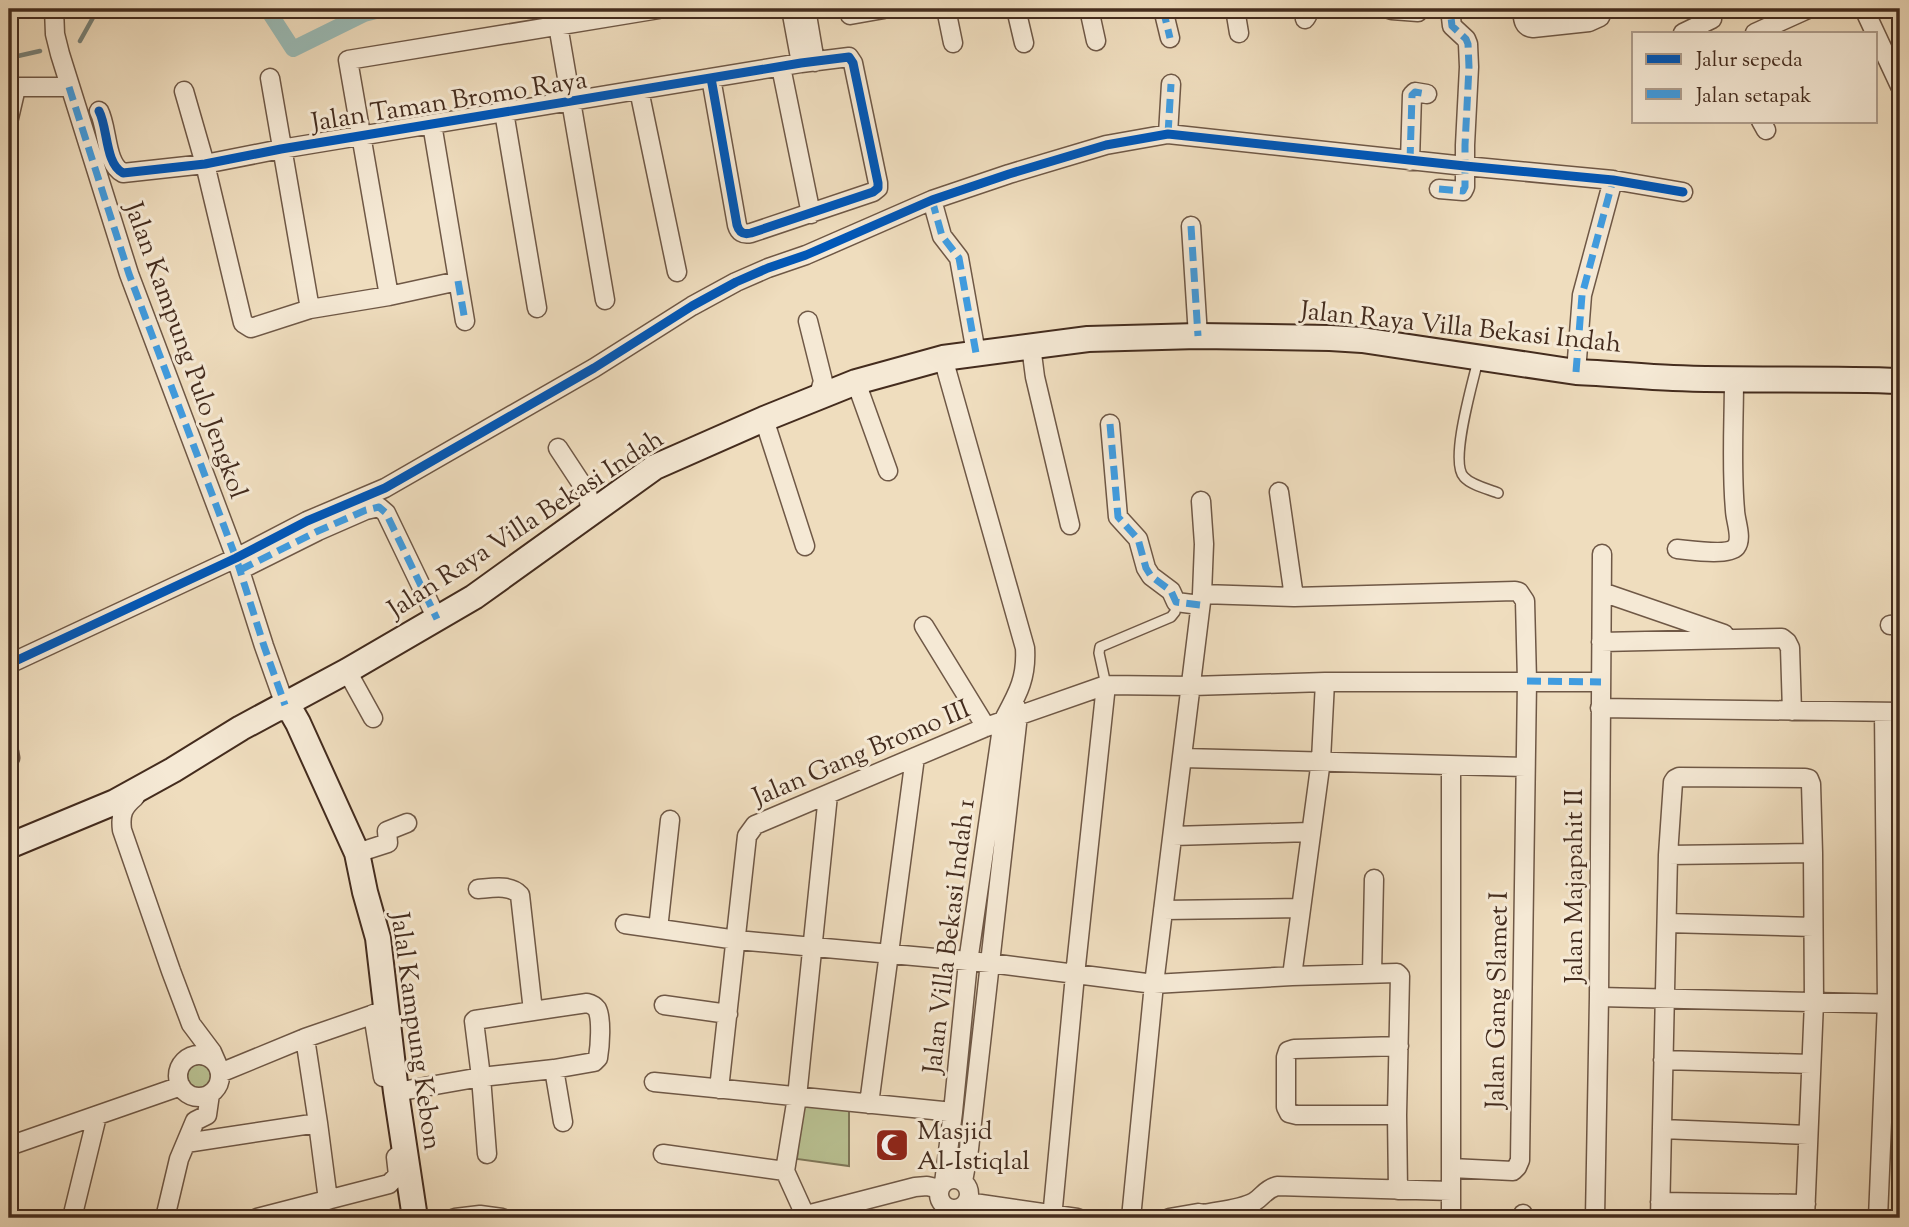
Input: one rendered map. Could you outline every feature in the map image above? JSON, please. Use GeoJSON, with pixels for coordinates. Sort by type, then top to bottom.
{"type":"FeatureCollection","features":[{"type":"Feature","properties":{"kind":"main road","name":"Jalan Raya Villa Bekasi Indah"},"geometry":{"type":"LineString","coordinates":[[9,846],[116,802],[241,728],[348,671],[437,619],[474,597],[655,467],[856,382],[943,358],[1088,339],[1198,336],[1341,338],[1576,372],[1671,378],[1900,381]]}},
{"type":"Feature","properties":{"kind":"main road","name":"Jalal Kampung Kebon"},"geometry":{"type":"LineString","coordinates":[[283,706],[290,709],[298,723],[356,853],[380,948],[380,1012],[396,1092],[415,1218]]}},
{"type":"Feature","properties":{"kind":"street","name":"Jalan Kampung Pulo Jengkol"},"geometry":{"type":"LineString","coordinates":[[54,9],[55,34],[69,87],[128,274],[238,564],[283,706]]}},
{"type":"Feature","properties":{"kind":"street"},"geometry":{"type":"LineString","coordinates":[[389,296],[347,62],[349,59],[659,9]]}},
{"type":"Feature","properties":{"kind":"street"},"geometry":{"type":"LineString","coordinates":[[791,9],[808,62]]}},
{"type":"Feature","properties":{"kind":"street"},"geometry":{"type":"LineString","coordinates":[[806,9],[808,62]]}},
{"type":"Feature","properties":{"kind":"street"},"geometry":{"type":"LineString","coordinates":[[850,15],[884,9]]}},
{"type":"Feature","properties":{"kind":"street"},"geometry":{"type":"LineString","coordinates":[[946,9],[953,43]]}},
{"type":"Feature","properties":{"kind":"street"},"geometry":{"type":"LineString","coordinates":[[1016,9],[1024,43]]}},
{"type":"Feature","properties":{"kind":"street"},"geometry":{"type":"LineString","coordinates":[[1089,9],[1096,41]]}},
{"type":"Feature","properties":{"kind":"street"},"geometry":{"type":"LineString","coordinates":[[1163,9],[1170,38]]}},
{"type":"Feature","properties":{"kind":"street"},"geometry":{"type":"LineString","coordinates":[[1235,9],[1239,33]]}},
{"type":"Feature","properties":{"kind":"street"},"geometry":{"type":"LineString","coordinates":[[1389,9],[1418,12]]}},
{"type":"Feature","properties":{"kind":"street"},"geometry":{"type":"LineString","coordinates":[[1522,9],[1524,23],[1529,27],[1589,22],[1600,17],[1604,9]]}},
{"type":"Feature","properties":{"kind":"street"},"geometry":{"type":"LineString","coordinates":[[1758,32],[1792,20],[1808,9]]}},
{"type":"Feature","properties":{"kind":"street"},"geometry":{"type":"LineString","coordinates":[[1864,9],[1875,32]]}},
{"type":"Feature","properties":{"kind":"street"},"geometry":{"type":"LineString","coordinates":[[1439,189],[1463,191],[1465,187],[1468,44],[1452,26],[1450,10]]}},
{"type":"Feature","properties":{"kind":"street"},"geometry":{"type":"LineString","coordinates":[[1686,32],[1713,20]]}},
{"type":"Feature","properties":{"kind":"street"},"geometry":{"type":"LineString","coordinates":[[558,24],[605,300]]}},
{"type":"Feature","properties":{"kind":"street"},"geometry":{"type":"LineString","coordinates":[[1878,39],[1900,86]]}},
{"type":"Feature","properties":{"kind":"street","name":"Jalan Taman Bromo Raya"},"geometry":{"type":"LineString","coordinates":[[99,111],[111,158],[115,168],[123,173],[205,164],[281,149],[849,57],[853,63],[878,188],[811,214]]}},
{"type":"Feature","properties":{"kind":"street"},"geometry":{"type":"LineString","coordinates":[[710,78],[738,230],[744,234],[751,233],[811,214],[781,67]]}},
{"type":"Feature","properties":{"kind":"street"},"geometry":{"type":"LineString","coordinates":[[270,78],[310,309]]}},
{"type":"Feature","properties":{"kind":"street"},"geometry":{"type":"LineString","coordinates":[[1168,134],[1171,84]]}},
{"type":"Feature","properties":{"kind":"street"},"geometry":{"type":"LineString","coordinates":[[9,118],[12,88],[69,87]]}},
{"type":"Feature","properties":{"kind":"street"},"geometry":{"type":"LineString","coordinates":[[639,90],[677,272]]}},
{"type":"Feature","properties":{"kind":"street"},"geometry":{"type":"LineString","coordinates":[[184,91],[205,164],[243,323],[248,328],[310,309],[458,281]]}},
{"type":"Feature","properties":{"kind":"street"},"geometry":{"type":"LineString","coordinates":[[1410,160],[1412,95],[1415,92],[1427,94]]}},
{"type":"Feature","properties":{"kind":"street"},"geometry":{"type":"LineString","coordinates":[[504,112],[537,308]]}},
{"type":"Feature","properties":{"kind":"street"},"geometry":{"type":"LineString","coordinates":[[432,124],[465,321]]}},
{"type":"Feature","properties":{"kind":"street"},"geometry":{"type":"LineString","coordinates":[[238,564],[307,521],[385,488],[594,368],[716,292],[932,200],[1106,145],[1168,134],[1613,180],[1683,192]]}},
{"type":"Feature","properties":{"kind":"street"},"geometry":{"type":"LineString","coordinates":[[1576,372],[1583,295],[1613,180]]}},
{"type":"Feature","properties":{"kind":"street"},"geometry":{"type":"LineString","coordinates":[[932,200],[942,236],[959,258],[976,353]]}},
{"type":"Feature","properties":{"kind":"street"},"geometry":{"type":"LineString","coordinates":[[1191,226],[1198,336]]}},
{"type":"Feature","properties":{"kind":"street"},"geometry":{"type":"LineString","coordinates":[[808,321],[823,381],[818,398]]}},
{"type":"Feature","properties":{"kind":"street"},"geometry":{"type":"LineString","coordinates":[[1031,346],[1035,377],[1070,525]]}},
{"type":"Feature","properties":{"kind":"street","name":"Jalan Villa Bekasi Indah 1"},"geometry":{"type":"LineString","coordinates":[[943,358],[1025,648],[1025,675],[1005,716],[968,962],[953,1112],[953,1203]]}},
{"type":"Feature","properties":{"kind":"street"},"geometry":{"type":"LineString","coordinates":[[1677,549],[1722,552],[1732,550],[1737,545],[1734,497],[1734,379]]}},
{"type":"Feature","properties":{"kind":"street"},"geometry":{"type":"LineString","coordinates":[[856,382],[888,471]]}},
{"type":"Feature","properties":{"kind":"street"},"geometry":{"type":"LineString","coordinates":[[764,419],[805,547]]}},
{"type":"Feature","properties":{"kind":"street"},"geometry":{"type":"LineString","coordinates":[[1111,424],[1118,517],[1138,539],[1151,576],[1171,591],[1176,602],[1294,597],[1279,492]]}},
{"type":"Feature","properties":{"kind":"street"},"geometry":{"type":"LineString","coordinates":[[558,448],[587,492],[591,512]]}},
{"type":"Feature","properties":{"kind":"street"},"geometry":{"type":"LineString","coordinates":[[385,488],[386,513]]}},
{"type":"Feature","properties":{"kind":"street"},"geometry":{"type":"LineString","coordinates":[[1131,1218],[1154,984],[1201,600],[1204,544],[1201,501]]}},
{"type":"Feature","properties":{"kind":"street"},"geometry":{"type":"LineString","coordinates":[[9,664],[238,564],[379,507],[386,513],[437,619]]}},
{"type":"Feature","properties":{"kind":"street","name":"Jalan Majapahit II"},"geometry":{"type":"LineString","coordinates":[[1595,1218],[1602,554]]}},
{"type":"Feature","properties":{"kind":"street","name":"Jalan Gang Slamet I"},"geometry":{"type":"LineString","coordinates":[[1294,597],[1515,591],[1522,596],[1526,605],[1520,1160],[1514,1171],[1451,1168]]}},
{"type":"Feature","properties":{"kind":"street"},"geometry":{"type":"LineString","coordinates":[[1602,592],[1735,638]]}},
{"type":"Feature","properties":{"kind":"street"},"geometry":{"type":"LineString","coordinates":[[1662,640],[1665,614]]}},
{"type":"Feature","properties":{"kind":"street"},"geometry":{"type":"LineString","coordinates":[[924,626],[1005,716]]}},
{"type":"Feature","properties":{"kind":"street"},"geometry":{"type":"LineString","coordinates":[[1601,642],[1782,638],[1790,648],[1792,711]]}},
{"type":"Feature","properties":{"kind":"street"},"geometry":{"type":"LineString","coordinates":[[348,671],[373,718]]}},
{"type":"Feature","properties":{"kind":"street"},"geometry":{"type":"LineString","coordinates":[[1292,976],[1321,760],[1325,682]]}},
{"type":"Feature","properties":{"kind":"street","name":"Jalan Gang Bromo III"},"geometry":{"type":"LineString","coordinates":[[719,1089],[749,832],[755,825],[1005,716],[1106,685],[1601,682]]}},
{"type":"Feature","properties":{"kind":"street"},"geometry":{"type":"LineString","coordinates":[[1051,1217],[1106,685]]}},
{"type":"Feature","properties":{"kind":"street"},"geometry":{"type":"LineString","coordinates":[[1600,708],[1892,712],[1894,1004],[1878,1218]]}},
{"type":"Feature","properties":{"kind":"street","name":"Jalan Villa Bekasi Indah 1"},"geometry":{"type":"LineString","coordinates":[[953,1203],[953,1178],[963,1181],[969,1149],[990,963],[1005,716]]}},
{"type":"Feature","properties":{"kind":"street"},"geometry":{"type":"LineString","coordinates":[[869,1104],[915,757]]}},
{"type":"Feature","properties":{"kind":"street"},"geometry":{"type":"LineString","coordinates":[[1182,758],[1525,767]]}},
{"type":"Feature","properties":{"kind":"street"},"geometry":{"type":"LineString","coordinates":[[1451,766],[1451,1218]]}},
{"type":"Feature","properties":{"kind":"street"},"geometry":{"type":"LineString","coordinates":[[165,1218],[179,1159],[195,1121],[207,1115],[210,1094],[219,1083],[219,1070],[212,1052],[191,1024],[122,830],[122,810],[132,799],[173,770]]}},
{"type":"Feature","properties":{"kind":"street"},"geometry":{"type":"LineString","coordinates":[[1679,777],[1807,778],[1811,784],[1814,1002],[1805,1211],[1660,1210],[1668,855],[1673,782],[1679,777]]}},
{"type":"Feature","properties":{"kind":"street"},"geometry":{"type":"LineString","coordinates":[[828,795],[797,1097],[785,1171],[800,1217],[922,1186],[953,1203],[1051,1217],[1077,1218]]}},
{"type":"Feature","properties":{"kind":"street"},"geometry":{"type":"LineString","coordinates":[[658,929],[670,820]]}},
{"type":"Feature","properties":{"kind":"street"},"geometry":{"type":"LineString","coordinates":[[356,853],[388,843],[387,831],[407,823]]}},
{"type":"Feature","properties":{"kind":"street"},"geometry":{"type":"LineString","coordinates":[[1172,835],[1310,832]]}},
{"type":"Feature","properties":{"kind":"street"},"geometry":{"type":"LineString","coordinates":[[1668,855],[1813,853]]}},
{"type":"Feature","properties":{"kind":"street"},"geometry":{"type":"LineString","coordinates":[[1372,973],[1374,879]]}},
{"type":"Feature","properties":{"kind":"street"},"geometry":{"type":"LineString","coordinates":[[478,889],[516,890],[520,895],[533,1011]]}},
{"type":"Feature","properties":{"kind":"street"},"geometry":{"type":"LineString","coordinates":[[1163,910],[1301,908]]}},
{"type":"Feature","properties":{"kind":"street"},"geometry":{"type":"LineString","coordinates":[[1667,923],[1814,928]]}},
{"type":"Feature","properties":{"kind":"street"},"geometry":{"type":"LineString","coordinates":[[625,924],[737,940],[990,963],[1154,984],[1397,973],[1400,976],[1398,1190]]}},
{"type":"Feature","properties":{"kind":"street"},"geometry":{"type":"LineString","coordinates":[[1599,998],[1894,1004]]}},
{"type":"Feature","properties":{"kind":"street"},"geometry":{"type":"LineString","coordinates":[[396,1092],[481,1077],[594,1062],[598,1058],[600,1042],[598,1012],[593,1005],[587,1003],[474,1021],[481,1077],[487,1154]]}},
{"type":"Feature","properties":{"kind":"street"},"geometry":{"type":"LineString","coordinates":[[664,1005],[727,1014]]}},
{"type":"Feature","properties":{"kind":"street"},"geometry":{"type":"LineString","coordinates":[[219,1070],[380,1012],[398,1175],[386,1186],[257,1218]]}},
{"type":"Feature","properties":{"kind":"street"},"geometry":{"type":"LineString","coordinates":[[305,1038],[328,1200]]}},
{"type":"Feature","properties":{"kind":"street"},"geometry":{"type":"LineString","coordinates":[[1397,1115],[1289,1113],[1286,1107],[1286,1057],[1288,1051],[1294,1049],[1399,1046]]}},
{"type":"Feature","properties":{"kind":"street"},"geometry":{"type":"LineString","coordinates":[[210,1094],[195,1097],[186,1092],[178,1079],[180,1068],[185,1060],[192,1056],[206,1056],[212,1059],[219,1070]]}},
{"type":"Feature","properties":{"kind":"street"},"geometry":{"type":"LineString","coordinates":[[1663,1060],[1811,1064]]}},
{"type":"Feature","properties":{"kind":"street"},"geometry":{"type":"LineString","coordinates":[[554,1069],[563,1122]]}},
{"type":"Feature","properties":{"kind":"street"},"geometry":{"type":"LineString","coordinates":[[654,1082],[953,1112]]}},
{"type":"Feature","properties":{"kind":"street"},"geometry":{"type":"LineString","coordinates":[[9,1146],[181,1086]]}},
{"type":"Feature","properties":{"kind":"street"},"geometry":{"type":"LineString","coordinates":[[72,1218],[96,1116]]}},
{"type":"Feature","properties":{"kind":"street"},"geometry":{"type":"LineString","coordinates":[[186,1143],[318,1123]]}},
{"type":"Feature","properties":{"kind":"street"},"geometry":{"type":"LineString","coordinates":[[1662,1129],[1808,1135]]}},
{"type":"Feature","properties":{"kind":"street"},"geometry":{"type":"LineString","coordinates":[[663,1154],[785,1171]]}},
{"type":"Feature","properties":{"kind":"street"},"geometry":{"type":"LineString","coordinates":[[1169,1218],[1198,1213],[1204,1216],[1250,1204],[1266,1190],[1277,1186],[1451,1191]]}},
{"type":"Feature","properties":{"kind":"street"},"geometry":{"type":"LineString","coordinates":[[455,1218],[476,1215],[502,1218]]}},
{"type":"Feature","properties":{"kind":"lane"},"geometry":{"type":"LineString","coordinates":[[1478,359],[1458,449],[1459,469],[1467,480],[1498,493]]}},
{"type":"Feature","properties":{"kind":"lane"},"geometry":{"type":"LineString","coordinates":[[1106,685],[1098,653],[1100,647],[1171,617],[1175,612],[1176,602]]}},
{"type":"Feature","properties":{"kind":"green space"},"geometry":{"type":"Polygon","coordinates":[[[196,1055],[206,1056],[220,1076],[216,1089],[200,1097],[186,1093],[179,1080],[181,1066],[196,1055]]]}},
{"type":"Feature","properties":{"kind":"green space"},"geometry":{"type":"Polygon","coordinates":[[[802,1102],[849,1109],[849,1166],[797,1159],[802,1102]]]}},
{"type":"Feature","properties":{"kind":"waterway"},"geometry":{"type":"LineString","coordinates":[[80,41],[95,14],[116,9]]}},
{"type":"Feature","properties":{"kind":"waterway"},"geometry":{"type":"LineString","coordinates":[[269,9],[281,31]]}},
{"type":"Feature","properties":{"kind":"waterway"},"geometry":{"type":"LineString","coordinates":[[269,9],[293,49],[364,14],[384,9]]}},
{"type":"Feature","properties":{"kind":"waterway"},"geometry":{"type":"LineString","coordinates":[[9,58],[40,51]]}},
{"type":"Feature","properties":{"kind":"marked path"},"geometry":{"type":"LineString","coordinates":[[1163,9],[1170,38]]}},
{"type":"Feature","properties":{"kind":"marked path"},"geometry":{"type":"LineString","coordinates":[[1389,9],[1418,12]]}},
{"type":"Feature","properties":{"kind":"marked path"},"geometry":{"type":"LineString","coordinates":[[1439,189],[1463,191],[1465,187],[1468,44],[1452,26],[1450,9]]}},
{"type":"Feature","properties":{"kind":"marked path"},"geometry":{"type":"LineString","coordinates":[[1168,134],[1171,84]]}},
{"type":"Feature","properties":{"kind":"marked path"},"geometry":{"type":"LineString","coordinates":[[69,87],[129,274],[236,558],[285,705]]}},
{"type":"Feature","properties":{"kind":"marked path"},"geometry":{"type":"LineString","coordinates":[[1410,161],[1412,95],[1415,92],[1427,94]]}},
{"type":"Feature","properties":{"kind":"marked path"},"geometry":{"type":"LineString","coordinates":[[1576,372],[1582,295],[1613,180]]}},
{"type":"Feature","properties":{"kind":"marked path"},"geometry":{"type":"LineString","coordinates":[[932,200],[942,236],[959,258],[976,353]]}},
{"type":"Feature","properties":{"kind":"marked path"},"geometry":{"type":"LineString","coordinates":[[1191,226],[1198,336]]}},
{"type":"Feature","properties":{"kind":"marked path"},"geometry":{"type":"LineString","coordinates":[[458,281],[465,321]]}},
{"type":"Feature","properties":{"kind":"marked path"},"geometry":{"type":"LineString","coordinates":[[1110,424],[1118,517],[1138,539],[1151,576],[1171,591],[1176,602],[1200,605]]}},
{"type":"Feature","properties":{"kind":"marked path"},"geometry":{"type":"LineString","coordinates":[[240,570],[318,531],[379,507],[386,513],[437,619]]}},
{"type":"Feature","properties":{"kind":"marked path"},"geometry":{"type":"LineString","coordinates":[[1527,681],[1601,682]]}},
{"type":"Feature","properties":{"kind":"marked path"},"geometry":{"type":"LineString","coordinates":[[9,752],[10,758]]}},
{"type":"Feature","properties":{"kind":"cycle path"},"geometry":{"type":"LineString","coordinates":[[99,111],[113,162],[123,173],[205,164],[281,149],[801,63],[849,57],[853,63],[878,188],[873,192],[751,233],[742,232],[737,225],[711,78]]}},
{"type":"Feature","properties":{"kind":"cycle path"},"geometry":{"type":"LineString","coordinates":[[9,664],[236,558],[307,521],[385,488],[594,368],[692,306],[736,282],[806,255],[932,200],[1106,145],[1168,134],[1613,180],[1683,192]]}},
{"type":"Feature","properties":{"kind":"place","name":"Masjid Al-Istiqlal"},"geometry":{"type":"Point","coordinates":[892,1145]}}]}
